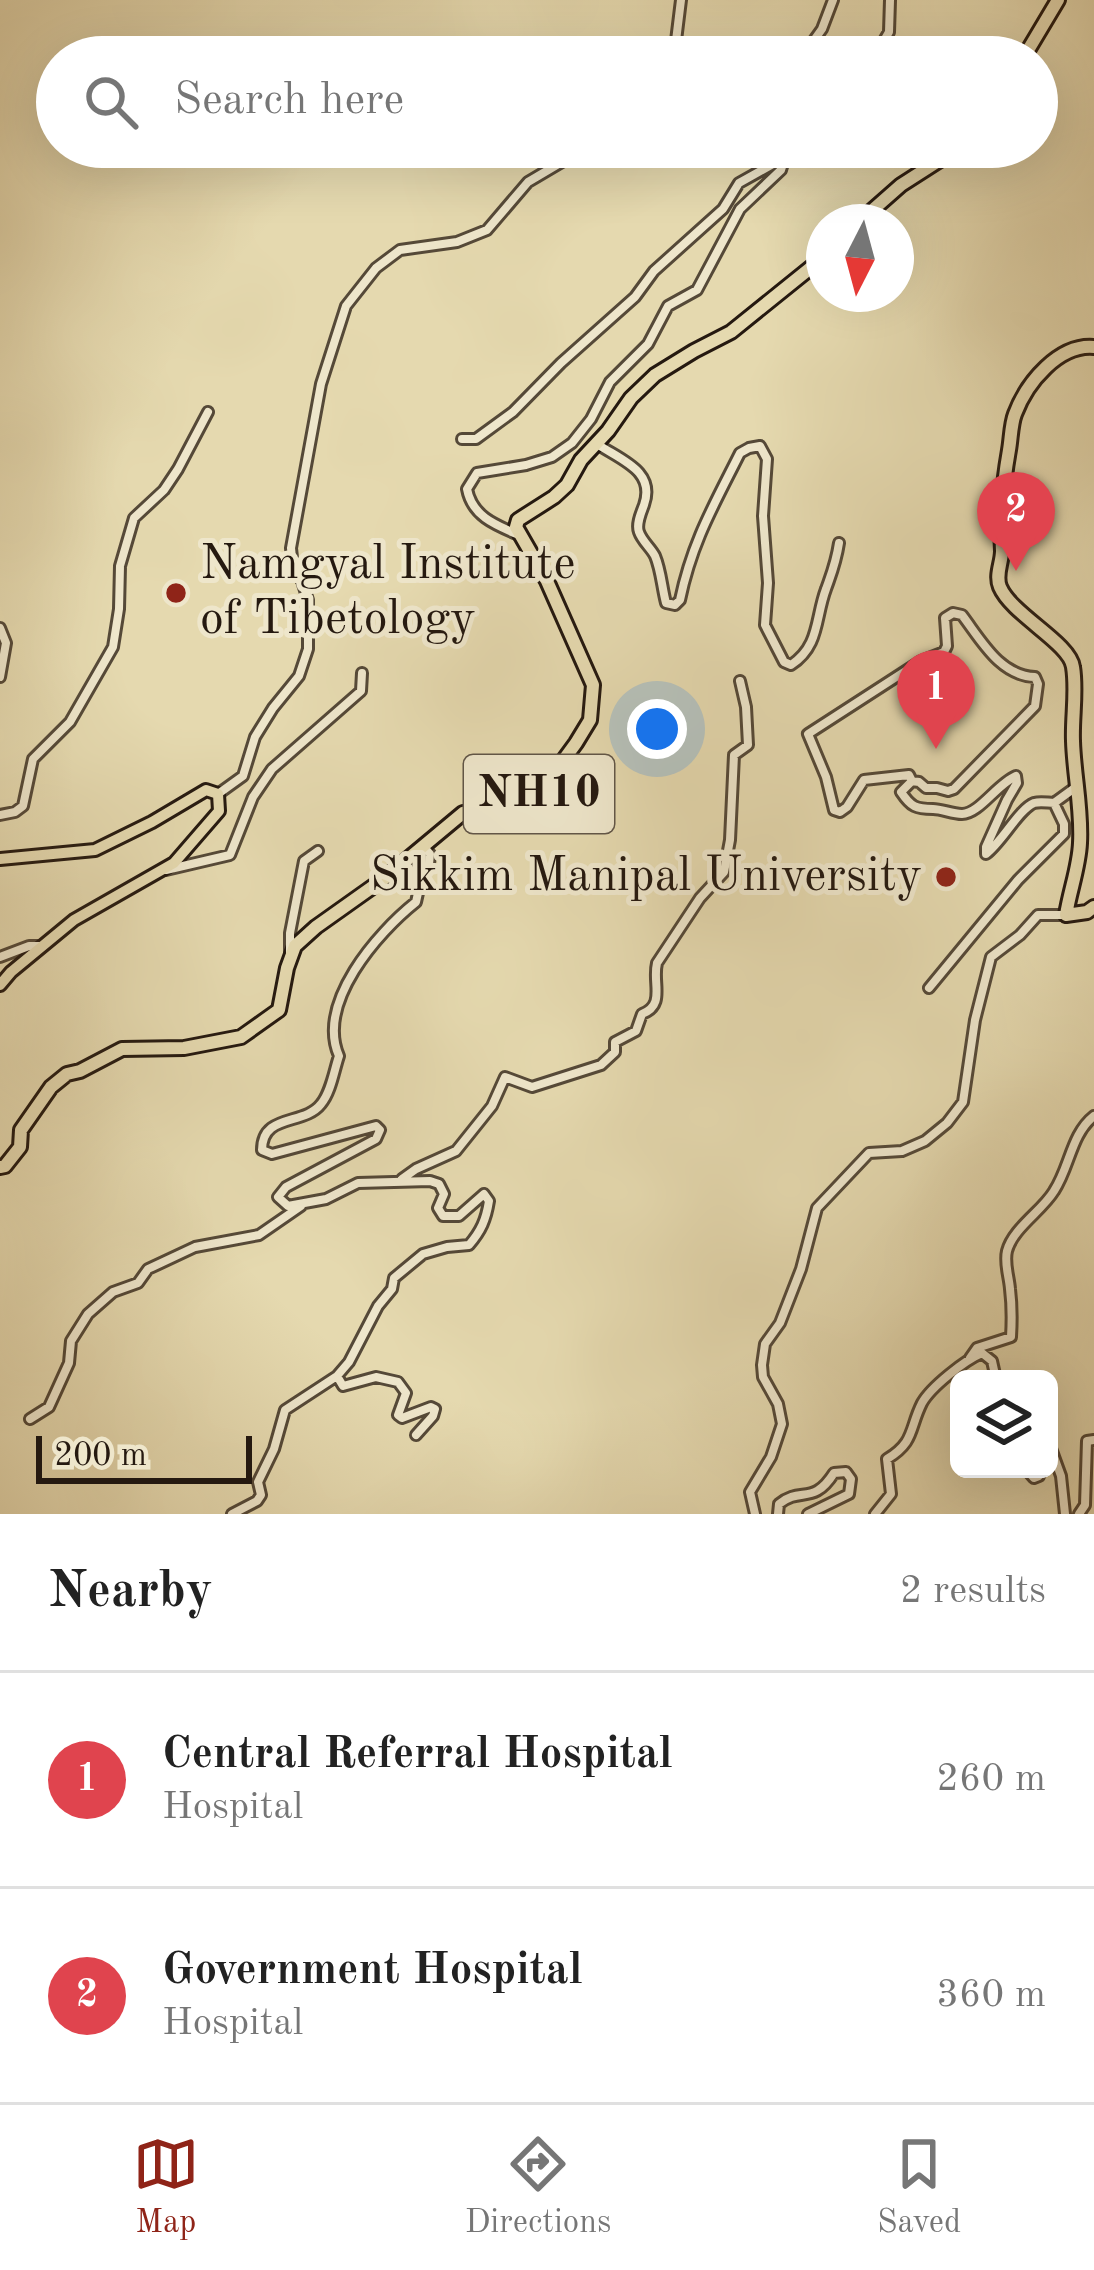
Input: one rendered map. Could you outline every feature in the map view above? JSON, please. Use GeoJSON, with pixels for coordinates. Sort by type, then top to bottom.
{"type":"FeatureCollection","features":[{"type":"Feature","properties":{"kind":"highway"},"geometry":{"type":"LineString","coordinates":[[1037,36],[1058,0]]}},
{"type":"Feature","properties":{"kind":"highway"},"geometry":{"type":"LineString","coordinates":[[880,204],[928,168]]}},
{"type":"Feature","properties":{"kind":"highway"},"geometry":{"type":"LineString","coordinates":[[520,536],[518,520],[567,485],[631,398],[656,375],[731,332],[806,272]]}},
{"type":"Feature","properties":{"kind":"highway"},"geometry":{"type":"LineString","coordinates":[[1094,347],[1078,346],[1054,359],[1015,414],[1001,493],[998,574],[1001,589],[1023,616],[1070,655],[1080,843],[1066,915],[1094,907]]}},
{"type":"Feature","properties":{"kind":"highway","name":"NH10"},"geometry":{"type":"LineString","coordinates":[[0,1167],[20,1148],[22,1130],[51,1087],[67,1074],[122,1049],[184,1048],[241,1037],[279,1010],[295,946],[316,927],[464,813],[478,810],[513,821],[522,817],[590,719],[593,685],[547,581],[520,536]]}},
{"type":"Feature","properties":{"kind":"main road"},"geometry":{"type":"LineString","coordinates":[[0,859],[95,850],[206,790],[218,794],[219,811],[174,863],[74,920],[0,986]]}},
{"type":"Feature","properties":{"kind":"street"},"geometry":{"type":"LineString","coordinates":[[677,36],[681,0]]}},
{"type":"Feature","properties":{"kind":"street"},"geometry":{"type":"LineString","coordinates":[[817,36],[833,0]]}},
{"type":"Feature","properties":{"kind":"street"},"geometry":{"type":"LineString","coordinates":[[887,36],[890,0]]}},
{"type":"Feature","properties":{"kind":"street"},"geometry":{"type":"LineString","coordinates":[[218,794],[243,776],[255,737],[298,676],[308,649],[308,600],[293,568],[291,548],[321,384],[346,306],[376,268],[400,250],[457,242],[488,230],[528,182],[552,168]]}},
{"type":"Feature","properties":{"kind":"street"},"geometry":{"type":"LineString","coordinates":[[462,439],[476,439],[513,412],[723,209],[739,183],[766,168]]}},
{"type":"Feature","properties":{"kind":"street"},"geometry":{"type":"LineString","coordinates":[[520,536],[483,517],[470,503],[467,489],[476,473],[552,457],[572,443],[610,382],[648,344],[668,306],[697,290],[740,209],[781,168]]}},
{"type":"Feature","properties":{"kind":"street"},"geometry":{"type":"LineString","coordinates":[[0,815],[23,806],[33,759],[70,722],[113,647],[120,566],[134,518],[164,490],[208,412]]}},
{"type":"Feature","properties":{"kind":"street"},"geometry":{"type":"LineString","coordinates":[[597,444],[646,481],[648,492],[638,531],[658,564],[666,603],[675,605],[705,518],[740,453],[760,446],[767,459],[765,625],[784,662],[791,665],[809,650],[827,585],[834,576],[839,544]]}},
{"type":"Feature","properties":{"kind":"street"},"geometry":{"type":"LineString","coordinates":[[953,613],[962,616],[994,658],[1024,676],[1035,676],[1035,706],[954,789],[926,788],[912,781],[909,775],[864,780],[847,807],[834,810],[808,734],[921,661],[944,652],[945,618],[953,613]]}},
{"type":"Feature","properties":{"kind":"street"},"geometry":{"type":"LineString","coordinates":[[0,628],[6,643],[0,677]]}},
{"type":"Feature","properties":{"kind":"street"},"geometry":{"type":"LineString","coordinates":[[153,873],[230,855],[253,797],[272,769],[361,691],[362,673]]}},
{"type":"Feature","properties":{"kind":"street"},"geometry":{"type":"LineString","coordinates":[[395,1182],[456,1151],[492,1106],[505,1077],[532,1087],[601,1065],[615,1052],[615,1042],[635,1030],[642,1014],[652,1010],[658,1001],[657,963],[700,898],[724,872],[734,755],[748,745],[740,681]]}},
{"type":"Feature","properties":{"kind":"street"},"geometry":{"type":"LineString","coordinates":[[912,781],[902,792],[908,804],[919,810],[964,815],[1016,776],[986,854],[1034,803],[1054,803],[1076,787]]}},
{"type":"Feature","properties":{"kind":"street"},"geometry":{"type":"LineString","coordinates":[[929,988],[1018,880],[1064,834],[1054,803]]}},
{"type":"Feature","properties":{"kind":"street"},"geometry":{"type":"LineString","coordinates":[[232,1514],[261,1495],[258,1482],[285,1410],[337,1376],[392,1289],[394,1278],[422,1254],[469,1245],[487,1215],[489,1201],[484,1194],[459,1216],[442,1216],[438,1208],[444,1194],[439,1184],[430,1181],[358,1183],[302,1205],[288,1206],[278,1197],[286,1187],[376,1139],[380,1130],[376,1126],[272,1154],[262,1150],[268,1131],[324,1102],[339,1056],[333,1030],[340,1000],[377,939],[416,902],[429,864],[430,854],[424,847]]}},
{"type":"Feature","properties":{"kind":"street"},"geometry":{"type":"LineString","coordinates":[[290,961],[290,934],[304,861],[318,850]]}},
{"type":"Feature","properties":{"kind":"street"},"geometry":{"type":"LineString","coordinates":[[755,1514],[750,1492],[771,1457],[782,1424],[761,1365],[765,1344],[780,1323],[801,1269],[817,1208],[868,1153],[902,1151],[925,1141],[947,1123],[963,1102],[975,1020],[991,957],[1038,915],[1066,915]]}},
{"type":"Feature","properties":{"kind":"street"},"geometry":{"type":"LineString","coordinates":[[0,957],[42,946]]}},
{"type":"Feature","properties":{"kind":"street"},"geometry":{"type":"LineString","coordinates":[[875,1514],[891,1494],[887,1459],[903,1450],[927,1396],[977,1348],[1011,1336],[1008,1245],[1052,1195],[1079,1132],[1094,1116]]}},
{"type":"Feature","properties":{"kind":"street"},"geometry":{"type":"LineString","coordinates":[[30,1419],[49,1407],[69,1364],[70,1341],[88,1314],[113,1292],[138,1283],[148,1269],[195,1247],[260,1235],[302,1205]]}},
{"type":"Feature","properties":{"kind":"street"},"geometry":{"type":"LineString","coordinates":[[970,1358],[982,1353],[992,1360],[994,1370]]}},
{"type":"Feature","properties":{"kind":"street"},"geometry":{"type":"LineString","coordinates":[[337,1376],[343,1386],[376,1376],[398,1382],[406,1393],[398,1410],[402,1418],[435,1409],[416,1435]]}},
{"type":"Feature","properties":{"kind":"street"},"geometry":{"type":"LineString","coordinates":[[1079,1514],[1085,1505],[1087,1441],[1094,1440]]}},
{"type":"Feature","properties":{"kind":"street"},"geometry":{"type":"LineString","coordinates":[[1058,1468],[1065,1514]]}},
{"type":"Feature","properties":{"kind":"street"},"geometry":{"type":"LineString","coordinates":[[778,1514],[779,1504],[788,1497],[818,1492],[834,1473],[846,1472],[851,1479],[849,1494],[808,1514]]}},
{"type":"Feature","properties":{"kind":"place","name":"Government Hospital"},"geometry":{"type":"Point","coordinates":[1016,571]}},
{"type":"Feature","properties":{"kind":"place","name":"Namgyal Institute of Tibetology"},"geometry":{"type":"Point","coordinates":[176,593]}},
{"type":"Feature","properties":{"kind":"place","name":"Central Referral Hospital"},"geometry":{"type":"Point","coordinates":[936,749]}},
{"type":"Feature","properties":{"kind":"place","name":"Sikkim Manipal University"},"geometry":{"type":"Point","coordinates":[946,877]}}]}
